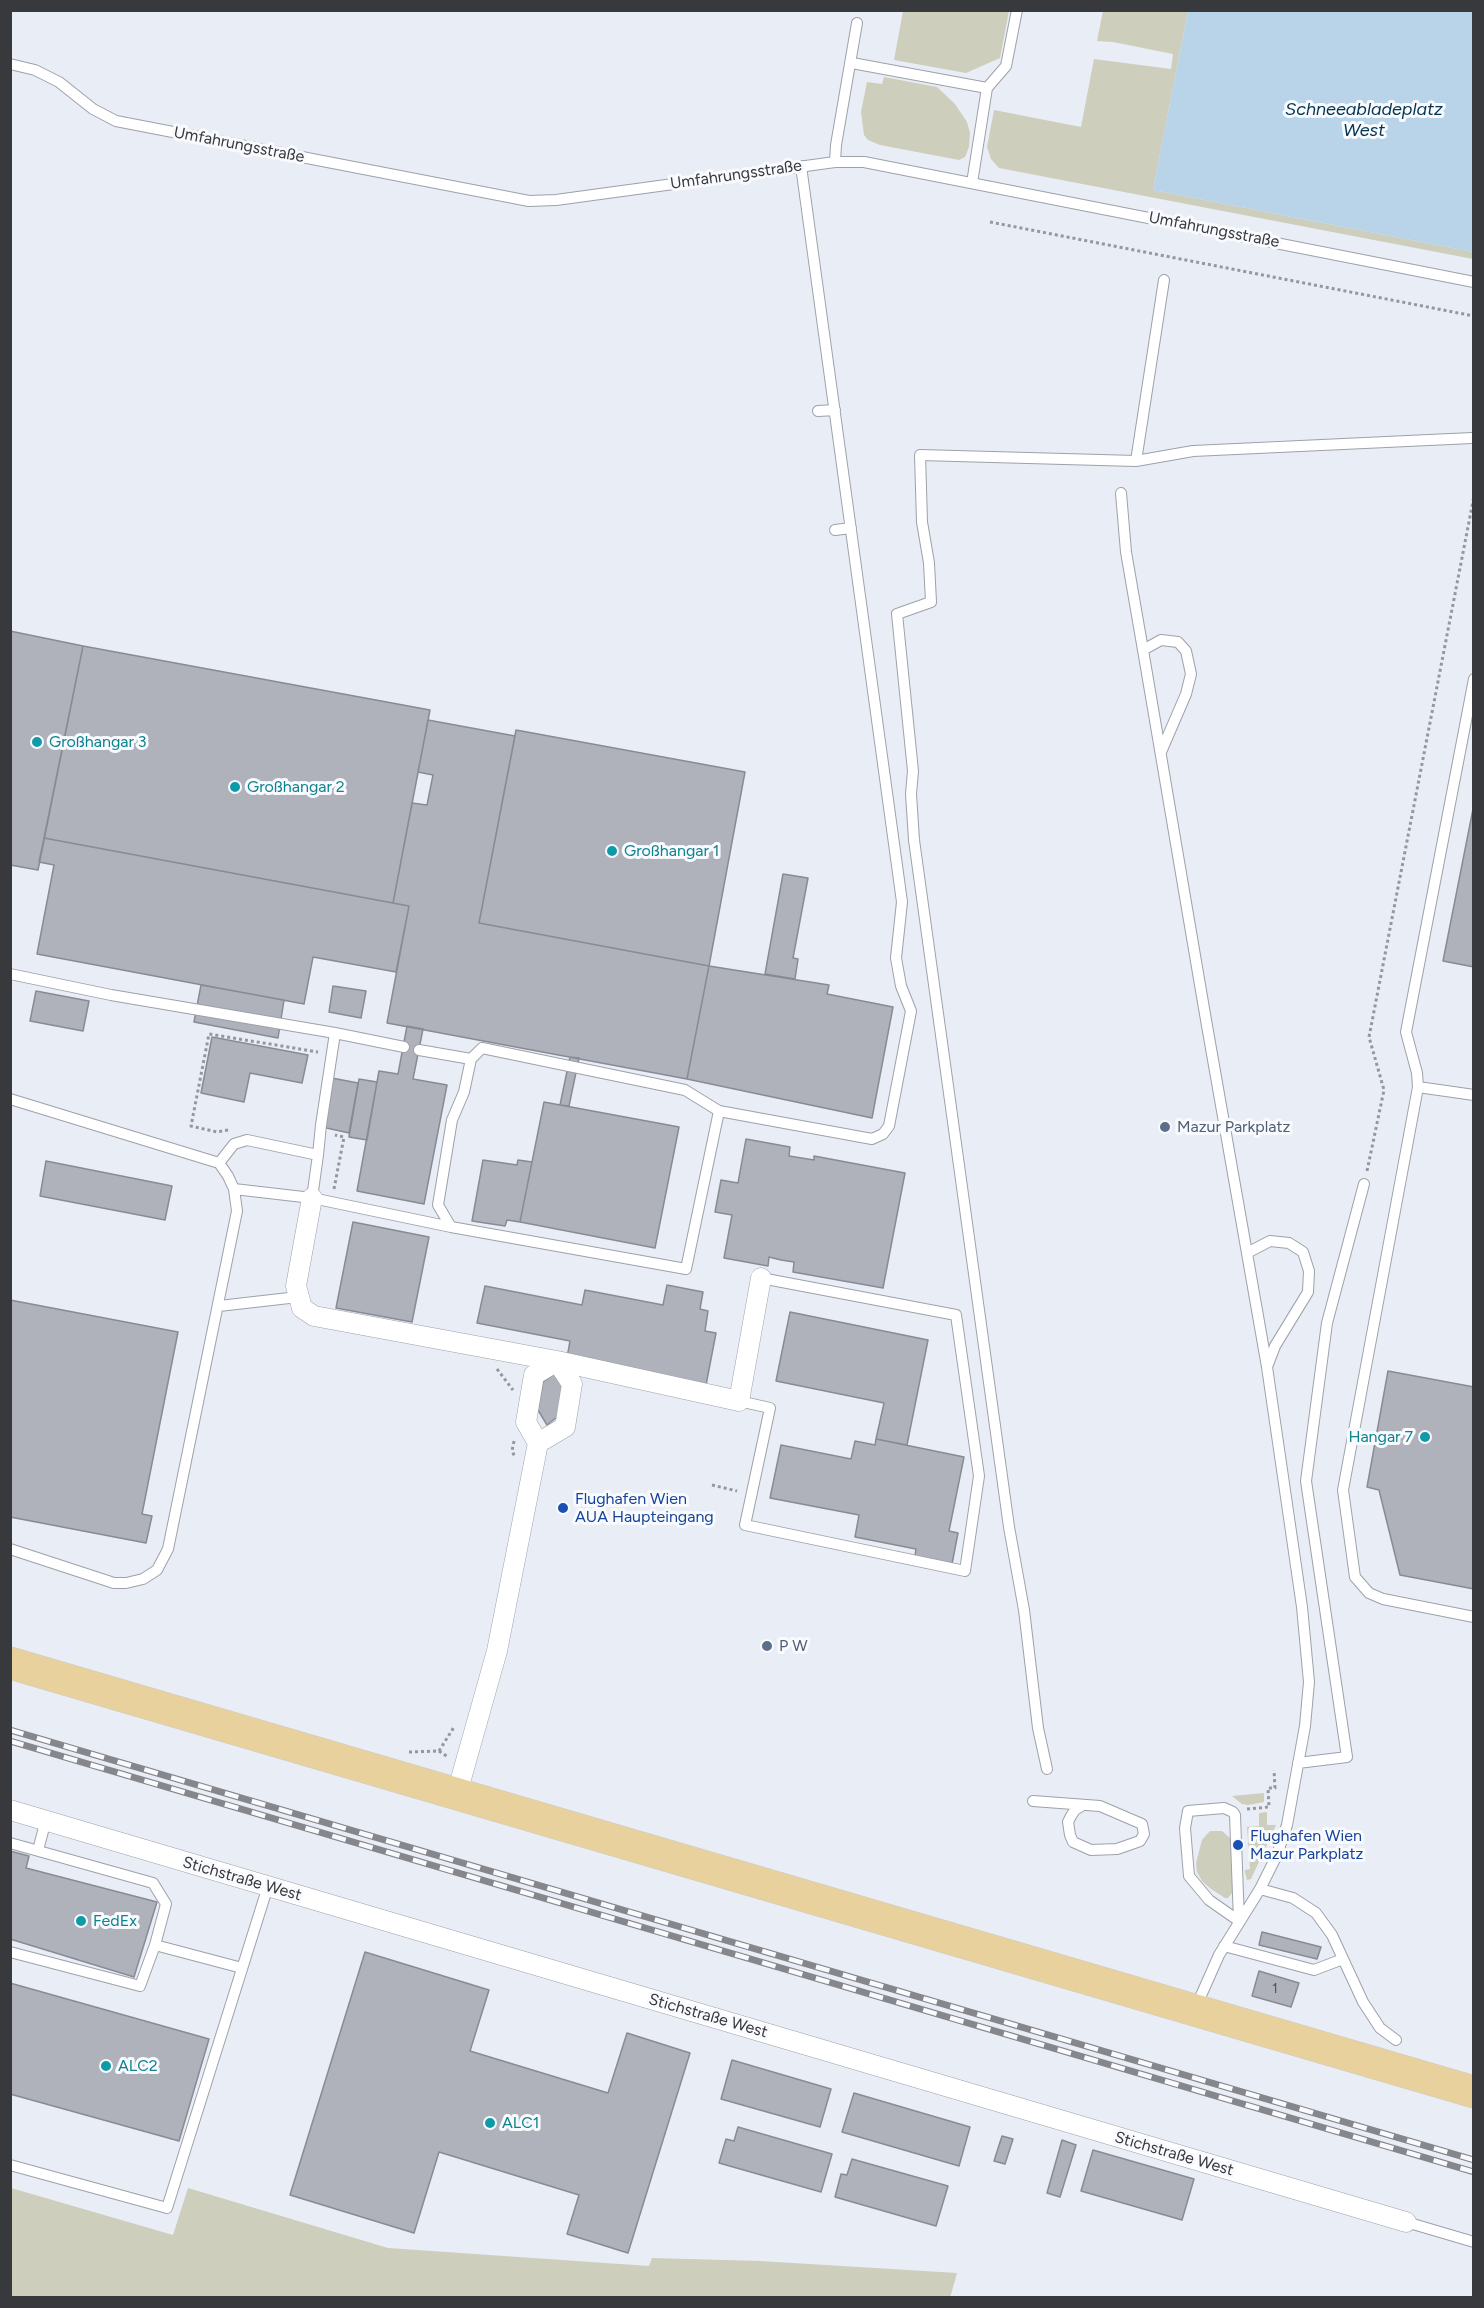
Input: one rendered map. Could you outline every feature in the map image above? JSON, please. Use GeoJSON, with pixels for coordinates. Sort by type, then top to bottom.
{"type":"FeatureCollection","features":[{"type":"Feature","properties":{"kind":"main road"},"geometry":{"type":"LineString","coordinates":[[10,1663],[1473,2092]]}},
{"type":"Feature","properties":{"kind":"street"},"geometry":{"type":"LineString","coordinates":[[312,1198],[296,1286],[302,1308],[314,1316],[557,1361],[739,1401],[761,1278]]}},
{"type":"Feature","properties":{"kind":"street"},"geometry":{"type":"LineString","coordinates":[[538,1443],[565,1427],[572,1384],[557,1361]]}},
{"type":"Feature","properties":{"kind":"street"},"geometry":{"type":"LineString","coordinates":[[457,1793],[497,1651],[538,1443],[526,1422],[534,1375],[557,1361]]}},
{"type":"Feature","properties":{"kind":"street","name":"Stichstraße West"},"geometry":{"type":"LineString","coordinates":[[10,1810],[1406,2222]]}},
{"type":"Feature","properties":{"kind":"lane"},"geometry":{"type":"LineString","coordinates":[[972,183],[987,88],[1006,66],[1017,10]]}},
{"type":"Feature","properties":{"kind":"lane"},"geometry":{"type":"LineString","coordinates":[[835,162],[857,23]]}},
{"type":"Feature","properties":{"kind":"lane"},"geometry":{"type":"LineString","coordinates":[[852,63],[987,88]]}},
{"type":"Feature","properties":{"kind":"lane","name":"Umfahrungsstraße"},"geometry":{"type":"LineString","coordinates":[[10,64],[35,70],[59,82],[93,109],[116,121],[529,201],[556,200],[835,162],[864,162],[1473,282]]}},
{"type":"Feature","properties":{"kind":"lane"},"geometry":{"type":"LineString","coordinates":[[451,1227],[438,1205],[452,1120],[464,1092],[471,1059],[482,1048],[685,1090],[719,1111],[872,1139],[883,1134],[889,1126],[911,1011],[902,986],[896,958],[902,902],[899,868],[801,166]]}},
{"type":"Feature","properties":{"kind":"lane"},"geometry":{"type":"LineString","coordinates":[[1136,461],[1164,280]]}},
{"type":"Feature","properties":{"kind":"lane"},"geometry":{"type":"LineString","coordinates":[[818,411],[834,410]]}},
{"type":"Feature","properties":{"kind":"lane"},"geometry":{"type":"LineString","coordinates":[[1047,1769],[1038,1728],[1024,1610],[1009,1527],[914,840],[911,794],[913,771],[897,614],[931,602],[929,563],[922,522],[920,455],[1136,461],[1193,451],[1472,438]]}},
{"type":"Feature","properties":{"kind":"lane"},"geometry":{"type":"LineString","coordinates":[[1121,493],[1126,552],[1267,1367],[1305,1633],[1309,1682],[1305,1726],[1287,1825],[1277,1855],[1260,1889],[1224,1946],[1195,2009]]}},
{"type":"Feature","properties":{"kind":"lane"},"geometry":{"type":"LineString","coordinates":[[835,530],[851,528]]}},
{"type":"Feature","properties":{"kind":"lane"},"geometry":{"type":"LineString","coordinates":[[1143,650],[1161,640],[1178,642],[1186,651],[1190,662],[1191,674],[1186,694],[1161,752]]}},
{"type":"Feature","properties":{"kind":"lane"},"geometry":{"type":"LineString","coordinates":[[1473,679],[1406,1032],[1417,1073],[1418,1087],[1343,1490],[1355,1577],[1369,1593],[1383,1599],[1473,1617]]}},
{"type":"Feature","properties":{"kind":"lane"},"geometry":{"type":"LineString","coordinates":[[10,974],[111,995],[404,1047]]}},
{"type":"Feature","properties":{"kind":"lane"},"geometry":{"type":"LineString","coordinates":[[312,1198],[335,1033]]}},
{"type":"Feature","properties":{"kind":"lane"},"geometry":{"type":"LineString","coordinates":[[419,1050],[471,1059]]}},
{"type":"Feature","properties":{"kind":"lane"},"geometry":{"type":"LineString","coordinates":[[1418,1087],[1473,1095]]}},
{"type":"Feature","properties":{"kind":"lane"},"geometry":{"type":"LineString","coordinates":[[10,1099],[219,1163],[234,1189],[237,1211],[168,1550],[158,1570],[143,1579],[114,1583],[10,1549]]}},
{"type":"Feature","properties":{"kind":"lane"},"geometry":{"type":"LineString","coordinates":[[234,1189],[312,1198],[451,1227],[686,1269],[719,1111]]}},
{"type":"Feature","properties":{"kind":"lane"},"geometry":{"type":"LineString","coordinates":[[219,1163],[234,1144],[247,1140],[318,1155]]}},
{"type":"Feature","properties":{"kind":"lane"},"geometry":{"type":"LineString","coordinates":[[1298,1763],[1347,1757],[1324,1588],[1306,1481],[1327,1323],[1364,1184]]}},
{"type":"Feature","properties":{"kind":"lane"},"geometry":{"type":"LineString","coordinates":[[1247,1253],[1270,1241],[1290,1243],[1304,1252],[1309,1271],[1308,1292],[1275,1346],[1267,1367]]}},
{"type":"Feature","properties":{"kind":"lane"},"geometry":{"type":"LineString","coordinates":[[739,1401],[770,1408],[745,1526],[965,1571],[979,1476],[956,1315],[761,1278]]}},
{"type":"Feature","properties":{"kind":"lane"},"geometry":{"type":"LineString","coordinates":[[219,1306],[298,1297]]}},
{"type":"Feature","properties":{"kind":"lane"},"geometry":{"type":"LineString","coordinates":[[1034,1801],[1100,1806],[1142,1824],[1144,1834],[1140,1841],[1117,1849],[1090,1850],[1073,1842],[1068,1822],[1075,1810],[1083,1805]]}},
{"type":"Feature","properties":{"kind":"lane"},"geometry":{"type":"LineString","coordinates":[[1224,1808],[1235,1815],[1239,1921],[1209,1900],[1189,1876],[1185,1828],[1188,1810],[1224,1808]]}},
{"type":"Feature","properties":{"kind":"lane"},"geometry":{"type":"LineString","coordinates":[[38,1850],[46,1820]]}},
{"type":"Feature","properties":{"kind":"lane"},"geometry":{"type":"LineString","coordinates":[[10,1843],[153,1883],[166,1904],[155,1945],[140,1986],[10,1952]]}},
{"type":"Feature","properties":{"kind":"lane"},"geometry":{"type":"LineString","coordinates":[[10,2165],[167,2208],[268,1886]]}},
{"type":"Feature","properties":{"kind":"lane"},"geometry":{"type":"LineString","coordinates":[[1260,1889],[1293,1898],[1316,1913],[1332,1935],[1364,2002],[1380,2028],[1395,2040]]}},
{"type":"Feature","properties":{"kind":"lane"},"geometry":{"type":"LineString","coordinates":[[155,1945],[242,1968]]}},
{"type":"Feature","properties":{"kind":"lane"},"geometry":{"type":"LineString","coordinates":[[1224,1946],[1314,1970],[1343,1959]]}},
{"type":"Feature","properties":{"kind":"lane"},"geometry":{"type":"LineString","coordinates":[[1406,2222],[1473,2242]]}},
{"type":"Feature","properties":{"kind":"path"},"geometry":{"type":"LineString","coordinates":[[990,222],[1473,316]]}},
{"type":"Feature","properties":{"kind":"path"},"geometry":{"type":"LineString","coordinates":[[1364,1184],[1384,1090],[1369,1037],[1473,496]]}},
{"type":"Feature","properties":{"kind":"path"},"geometry":{"type":"LineString","coordinates":[[239,1128],[217,1132],[192,1126],[209,1034],[332,1055]]}},
{"type":"Feature","properties":{"kind":"path"},"geometry":{"type":"LineString","coordinates":[[712,1485],[752,1494]]}},
{"type":"Feature","properties":{"kind":"path"},"geometry":{"type":"LineString","coordinates":[[1245,1810],[1269,1807],[1268,1788],[1275,1788],[1274,1770]]}},
{"type":"Feature","properties":{"kind":"green space"},"geometry":{"type":"Polygon","coordinates":[[[903,11],[1009,11],[1000,58],[966,73],[894,60],[903,11]]]}},
{"type":"Feature","properties":{"kind":"green space"},"geometry":{"type":"Polygon","coordinates":[[[1103,11],[1188,11],[1153,190],[1473,252],[1473,259],[999,168],[991,159],[987,147],[994,110],[1081,127],[1094,59],[1171,69],[1173,54],[1097,41],[1103,11]]]}},
{"type":"Feature","properties":{"kind":"green space"},"geometry":{"type":"Polygon","coordinates":[[[884,77],[937,87],[955,104],[967,122],[970,133],[969,147],[965,157],[959,160],[880,145],[868,140],[864,135],[861,112],[867,82],[882,84],[884,77]]]}},
{"type":"Feature","properties":{"kind":"green space"},"geometry":{"type":"Polygon","coordinates":[[[1264,1793],[1264,1802],[1248,1805],[1242,1804],[1232,1796],[1264,1793]]]}},
{"type":"Feature","properties":{"kind":"green space"},"geometry":{"type":"Polygon","coordinates":[[[1267,1812],[1267,1825],[1276,1825],[1251,1879],[1247,1880],[1245,1870],[1250,1869],[1247,1827],[1259,1826],[1259,1813],[1267,1812]]]}},
{"type":"Feature","properties":{"kind":"green space"},"geometry":{"type":"Polygon","coordinates":[[[1210,1831],[1222,1831],[1231,1839],[1233,1892],[1228,1898],[1211,1889],[1202,1881],[1197,1872],[1196,1863],[1202,1840],[1210,1831]]]}},
{"type":"Feature","properties":{"kind":"green space"},"geometry":{"type":"Polygon","coordinates":[[[11,2188],[173,2235],[188,2188],[388,2248],[649,2266],[652,2258],[760,2261],[957,2273],[950,2298],[11,2297],[11,2188]]]}},
{"type":"Feature","properties":{"kind":"water","name":"Schneeabladeplatz West"},"geometry":{"type":"Polygon","coordinates":[[[1188,11],[1473,11],[1473,252],[1153,190],[1188,11]]]}},
{"type":"Feature","properties":{"kind":"building","name":"Großhangar 3"},"geometry":{"type":"Polygon","coordinates":[[[10,631],[83,646],[38,870],[10,865],[10,631]]]}},
{"type":"Feature","properties":{"kind":"building","name":"Großhangar 2"},"geometry":{"type":"Polygon","coordinates":[[[83,646],[430,710],[393,903],[44,838],[83,646]]]}},
{"type":"Feature","properties":{"kind":"building"},"geometry":{"type":"Polygon","coordinates":[[[428,720],[515,736],[479,923],[709,966],[687,1079],[387,1023],[409,906],[393,903],[412,803],[427,805],[433,775],[418,772],[428,720]]]}},
{"type":"Feature","properties":{"kind":"building","name":"Großhangar 1"},"geometry":{"type":"Polygon","coordinates":[[[516,730],[745,772],[709,966],[479,923],[516,730]]]}},
{"type":"Feature","properties":{"kind":"building"},"geometry":{"type":"Polygon","coordinates":[[[1474,804],[1474,967],[1443,961],[1474,804]]]}},
{"type":"Feature","properties":{"kind":"building"},"geometry":{"type":"Polygon","coordinates":[[[44,838],[409,906],[396,972],[313,957],[304,1004],[37,954],[54,865],[39,862],[44,838]]]}},
{"type":"Feature","properties":{"kind":"building"},"geometry":{"type":"Polygon","coordinates":[[[783,874],[808,878],[793,958],[798,959],[795,979],[765,974],[783,874]]]}},
{"type":"Feature","properties":{"kind":"building"},"geometry":{"type":"Polygon","coordinates":[[[709,966],[829,985],[827,994],[893,1007],[872,1118],[687,1079],[709,966]]]}},
{"type":"Feature","properties":{"kind":"building"},"geometry":{"type":"Polygon","coordinates":[[[201,985],[284,1000],[278,1038],[194,1022],[201,985]]]}},
{"type":"Feature","properties":{"kind":"building"},"geometry":{"type":"Polygon","coordinates":[[[333,986],[366,991],[361,1018],[329,1012],[333,986]]]}},
{"type":"Feature","properties":{"kind":"building"},"geometry":{"type":"Polygon","coordinates":[[[36,991],[89,1001],[83,1031],[30,1021],[36,991]]]}},
{"type":"Feature","properties":{"kind":"building"},"geometry":{"type":"Polygon","coordinates":[[[407,1026],[423,1029],[413,1079],[447,1085],[424,1204],[357,1191],[379,1071],[398,1074],[407,1026]]]}},
{"type":"Feature","properties":{"kind":"building"},"geometry":{"type":"Polygon","coordinates":[[[212,1037],[308,1055],[302,1083],[250,1073],[244,1102],[201,1093],[212,1037]]]}},
{"type":"Feature","properties":{"kind":"building"},"geometry":{"type":"Polygon","coordinates":[[[570,1057],[579,1058],[569,1106],[560,1105],[570,1057]]]}},
{"type":"Feature","properties":{"kind":"building"},"geometry":{"type":"Polygon","coordinates":[[[332,1078],[358,1083],[349,1133],[322,1127],[332,1078]]]}},
{"type":"Feature","properties":{"kind":"building"},"geometry":{"type":"Polygon","coordinates":[[[359,1079],[377,1082],[367,1140],[349,1137],[359,1079]]]}},
{"type":"Feature","properties":{"kind":"building"},"geometry":{"type":"Polygon","coordinates":[[[544,1102],[679,1127],[655,1248],[520,1222],[544,1102]]]}},
{"type":"Feature","properties":{"kind":"building"},"geometry":{"type":"Polygon","coordinates":[[[746,1139],[790,1147],[789,1156],[814,1160],[814,1156],[905,1173],[883,1288],[793,1272],[794,1262],[769,1257],[768,1266],[724,1258],[732,1215],[715,1212],[721,1180],[738,1183],[746,1139]]]}},
{"type":"Feature","properties":{"kind":"building"},"geometry":{"type":"Polygon","coordinates":[[[483,1160],[517,1165],[518,1160],[532,1162],[520,1222],[507,1220],[505,1226],[472,1221],[483,1160]]]}},
{"type":"Feature","properties":{"kind":"building"},"geometry":{"type":"Polygon","coordinates":[[[46,1161],[172,1186],[165,1220],[40,1196],[46,1161]]]}},
{"type":"Feature","properties":{"kind":"building"},"geometry":{"type":"Polygon","coordinates":[[[353,1222],[429,1237],[412,1322],[336,1308],[353,1222]]]}},
{"type":"Feature","properties":{"kind":"building"},"geometry":{"type":"Polygon","coordinates":[[[667,1285],[703,1292],[700,1309],[708,1311],[705,1331],[716,1333],[706,1385],[567,1358],[570,1341],[477,1323],[485,1286],[582,1305],[585,1290],[663,1305],[667,1285]]]}},
{"type":"Feature","properties":{"kind":"building"},"geometry":{"type":"Polygon","coordinates":[[[10,1300],[178,1332],[142,1514],[152,1516],[146,1543],[10,1517],[10,1300]]]}},
{"type":"Feature","properties":{"kind":"building"},"geometry":{"type":"Polygon","coordinates":[[[790,1312],[928,1340],[907,1445],[876,1439],[884,1403],[776,1381],[790,1312]]]}},
{"type":"Feature","properties":{"kind":"building","name":"Hangar 7"},"geometry":{"type":"Polygon","coordinates":[[[1388,1371],[1474,1387],[1474,1589],[1400,1575],[1379,1490],[1367,1487],[1388,1371]]]}},
{"type":"Feature","properties":{"kind":"building"},"geometry":{"type":"Polygon","coordinates":[[[557,1372],[565,1395],[561,1414],[547,1425],[538,1410],[543,1382],[557,1372]]]}},
{"type":"Feature","properties":{"kind":"building"},"geometry":{"type":"Polygon","coordinates":[[[876,1439],[964,1457],[949,1531],[958,1533],[952,1564],[915,1556],[916,1549],[855,1537],[859,1515],[770,1498],[781,1445],[851,1459],[855,1441],[875,1445],[876,1439]]]}},
{"type":"Feature","properties":{"kind":"building","name":"FedEx"},"geometry":{"type":"Polygon","coordinates":[[[10,1851],[29,1856],[26,1868],[157,1902],[134,1977],[10,1939],[10,1851]]]}},
{"type":"Feature","properties":{"kind":"building"},"geometry":{"type":"Polygon","coordinates":[[[1262,1932],[1321,1947],[1317,1959],[1259,1945],[1262,1932]]]}},
{"type":"Feature","properties":{"kind":"building","name":"ALC1"},"geometry":{"type":"Polygon","coordinates":[[[365,1952],[489,1990],[470,2051],[608,2093],[627,2033],[690,2053],[628,2253],[567,2234],[579,2195],[439,2152],[414,2233],[290,2195],[365,1952]]]}},
{"type":"Feature","properties":{"kind":"building"},"geometry":{"type":"Polygon","coordinates":[[[1259,1971],[1299,1983],[1291,2007],[1252,1996],[1259,1971]]]}},
{"type":"Feature","properties":{"kind":"building","name":"ALC2"},"geometry":{"type":"Polygon","coordinates":[[[10,1983],[209,2039],[179,2141],[10,2094],[10,1983]]]}},
{"type":"Feature","properties":{"kind":"building"},"geometry":{"type":"Polygon","coordinates":[[[732,2060],[831,2089],[820,2127],[721,2099],[732,2060]]]}},
{"type":"Feature","properties":{"kind":"building"},"geometry":{"type":"Polygon","coordinates":[[[854,2093],[970,2127],[959,2166],[842,2132],[854,2093]]]}},
{"type":"Feature","properties":{"kind":"building"},"geometry":{"type":"Polygon","coordinates":[[[738,2127],[832,2154],[821,2192],[719,2163],[726,2139],[734,2141],[738,2127]]]}},
{"type":"Feature","properties":{"kind":"building"},"geometry":{"type":"Polygon","coordinates":[[[1002,2136],[1013,2139],[1005,2164],[994,2161],[1002,2136]]]}},
{"type":"Feature","properties":{"kind":"building"},"geometry":{"type":"Polygon","coordinates":[[[1062,2140],[1076,2145],[1060,2197],[1047,2193],[1062,2140]]]}},
{"type":"Feature","properties":{"kind":"building"},"geometry":{"type":"Polygon","coordinates":[[[1093,2150],[1194,2179],[1182,2220],[1081,2191],[1093,2150]]]}},
{"type":"Feature","properties":{"kind":"building"},"geometry":{"type":"Polygon","coordinates":[[[852,2159],[948,2186],[936,2226],[835,2197],[841,2174],[847,2175],[852,2159]]]}},
{"type":"Feature","properties":{"kind":"railway"},"geometry":{"type":"LineString","coordinates":[[10,1730],[1474,2160]]}},
{"type":"Feature","properties":{"kind":"railway"},"geometry":{"type":"LineString","coordinates":[[10,1741],[1474,2172]]}},
{"type":"Feature","properties":{"kind":"place","name":"Großhangar 3"},"geometry":{"type":"Point","coordinates":[37,742]}},
{"type":"Feature","properties":{"kind":"place","name":"Großhangar 2"},"geometry":{"type":"Point","coordinates":[235,787]}},
{"type":"Feature","properties":{"kind":"place","name":"Großhangar 1"},"geometry":{"type":"Point","coordinates":[612,851]}},
{"type":"Feature","properties":{"kind":"place","name":"Mazur Parkplatz"},"geometry":{"type":"Point","coordinates":[1165,1127]}},
{"type":"Feature","properties":{"kind":"place","name":"Hangar 7"},"geometry":{"type":"Point","coordinates":[1425,1437]}},
{"type":"Feature","properties":{"kind":"place","name":"Flughafen Wien AUA Haupteingang"},"geometry":{"type":"Point","coordinates":[563,1508]}},
{"type":"Feature","properties":{"kind":"place","name":"P W"},"geometry":{"type":"Point","coordinates":[767,1646]}},
{"type":"Feature","properties":{"kind":"place","name":"Flughafen Wien Mazur Parkplatz"},"geometry":{"type":"Point","coordinates":[1238,1845]}},
{"type":"Feature","properties":{"kind":"place","name":"FedEx"},"geometry":{"type":"Point","coordinates":[81,1921]}},
{"type":"Feature","properties":{"kind":"place","name":"ALC2"},"geometry":{"type":"Point","coordinates":[106,2066]}},
{"type":"Feature","properties":{"kind":"place","name":"ALC1"},"geometry":{"type":"Point","coordinates":[490,2123]}}]}
